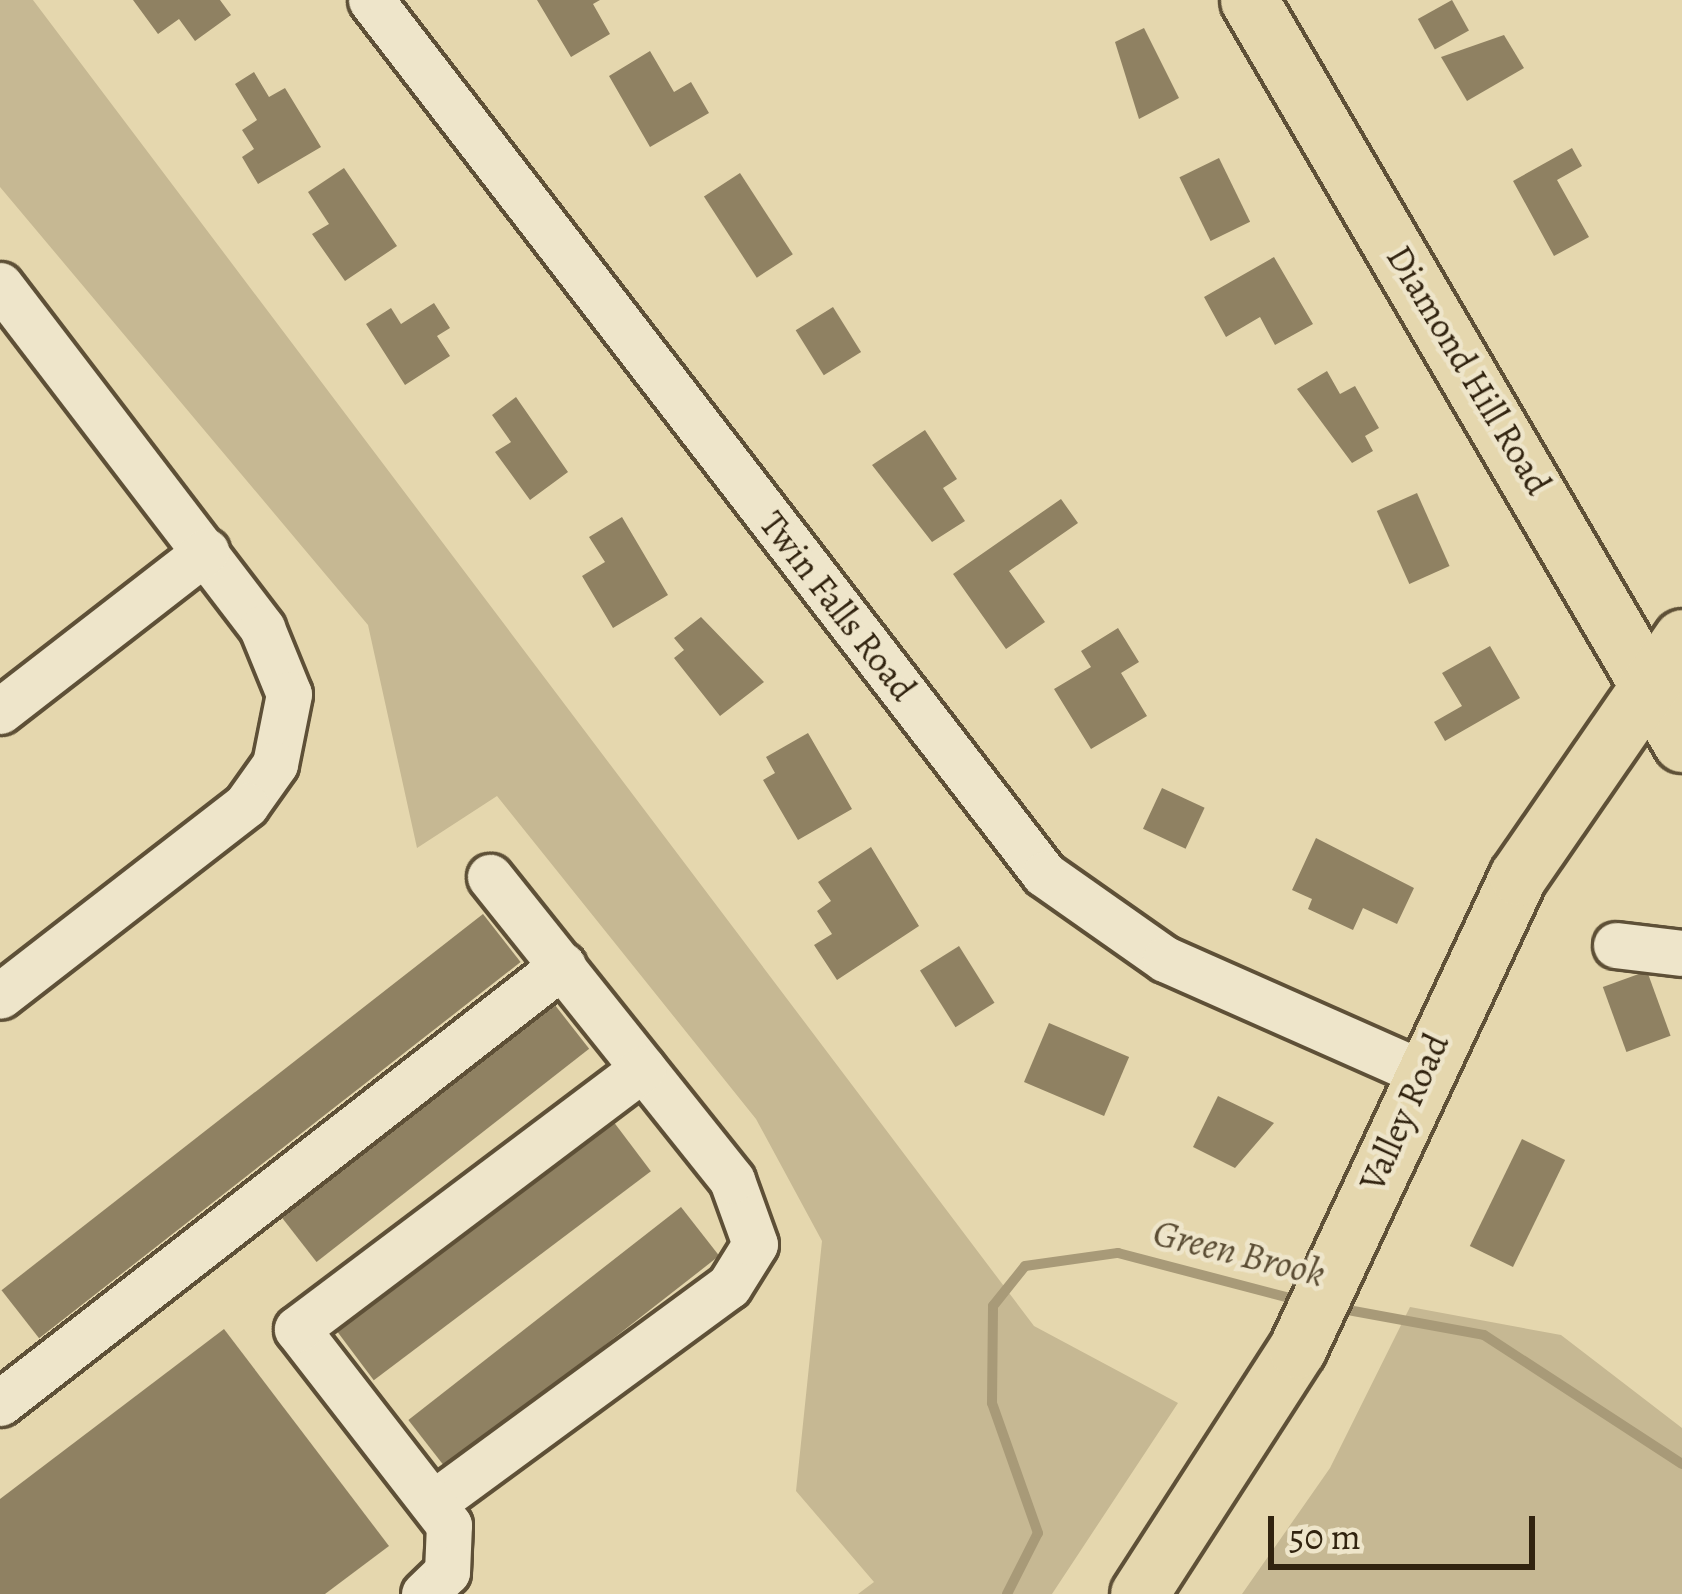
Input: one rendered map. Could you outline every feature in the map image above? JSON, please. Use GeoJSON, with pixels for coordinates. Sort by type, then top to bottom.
{"type":"FeatureCollection","features":[{"type":"Feature","properties":{"kind":"main road","name":"Diamond Hill Road"},"geometry":{"type":"LineString","coordinates":[[1249,0],[1666,656],[1682,743]]}},
{"type":"Feature","properties":{"kind":"main road","name":"Valley Road"},"geometry":{"type":"LineString","coordinates":[[1139,1594],[1297,1349],[1420,1072],[1518,876],[1666,656]]}},
{"type":"Feature","properties":{"kind":"street","name":"Twin Falls Road"},"geometry":{"type":"LineString","coordinates":[[371,0],[1044,874],[1166,959],[1420,1072]]}},
{"type":"Feature","properties":{"kind":"street"},"geometry":{"type":"LineString","coordinates":[[0,285],[206,551],[286,672],[274,764],[246,805],[0,995]]}},
{"type":"Feature","properties":{"kind":"street"},"geometry":{"type":"LineString","coordinates":[[0,711],[206,551]]}},
{"type":"Feature","properties":{"kind":"street"},"geometry":{"type":"LineString","coordinates":[[436,1501],[748,1264],[746,1203],[490,877]]}},
{"type":"Feature","properties":{"kind":"street"},"geometry":{"type":"LineString","coordinates":[[1616,945],[1682,953]]}},
{"type":"Feature","properties":{"kind":"street"},"geometry":{"type":"LineString","coordinates":[[0,1403],[563,965]]}},
{"type":"Feature","properties":{"kind":"street"},"geometry":{"type":"LineString","coordinates":[[424,1594],[447,1572],[453,1547],[436,1501],[296,1329],[643,1068]]}},
{"type":"Feature","properties":{"kind":"shaded area"},"geometry":{"type":"Polygon","coordinates":[[[0,0],[33,0],[1034,1326],[1178,1403],[1052,1594],[858,1594],[874,1582],[796,1491],[822,1241],[756,1119],[497,796],[417,848],[368,625],[0,187],[0,0]]]}},
{"type":"Feature","properties":{"kind":"shaded area"},"geometry":{"type":"Polygon","coordinates":[[[1410,1307],[1561,1335],[1682,1428],[1682,1594],[1242,1594],[1330,1468],[1410,1307]]]}},
{"type":"Feature","properties":{"kind":"building"},"geometry":{"type":"Polygon","coordinates":[[[133,0],[220,0],[231,15],[195,41],[179,19],[158,34],[133,0]]]}},
{"type":"Feature","properties":{"kind":"building"},"geometry":{"type":"Polygon","coordinates":[[[537,0],[600,0],[593,4],[610,34],[571,57],[537,0]]]}},
{"type":"Feature","properties":{"kind":"building"},"geometry":{"type":"Polygon","coordinates":[[[1452,0],[1469,31],[1435,50],[1418,19],[1452,0]]]}},
{"type":"Feature","properties":{"kind":"building"},"geometry":{"type":"Polygon","coordinates":[[[1144,28],[1179,98],[1139,119],[1115,42],[1144,28]]]}},
{"type":"Feature","properties":{"kind":"building"},"geometry":{"type":"Polygon","coordinates":[[[1504,35],[1524,68],[1467,101],[1441,57],[1504,35]]]}},
{"type":"Feature","properties":{"kind":"building"},"geometry":{"type":"Polygon","coordinates":[[[650,51],[674,92],[691,82],[709,113],[650,147],[609,76],[650,51]]]}},
{"type":"Feature","properties":{"kind":"building"},"geometry":{"type":"Polygon","coordinates":[[[254,72],[269,97],[285,88],[321,147],[258,184],[242,157],[254,149],[242,130],[257,120],[235,84],[254,72]]]}},
{"type":"Feature","properties":{"kind":"building"},"geometry":{"type":"Polygon","coordinates":[[[1572,148],[1582,166],[1557,180],[1589,237],[1554,256],[1513,181],[1572,148]]]}},
{"type":"Feature","properties":{"kind":"building"},"geometry":{"type":"Polygon","coordinates":[[[1219,158],[1250,222],[1211,241],[1179,177],[1219,158]]]}},
{"type":"Feature","properties":{"kind":"building"},"geometry":{"type":"Polygon","coordinates":[[[344,168],[397,246],[345,281],[312,234],[329,224],[308,192],[344,168]]]}},
{"type":"Feature","properties":{"kind":"building"},"geometry":{"type":"Polygon","coordinates":[[[740,173],[793,254],[757,278],[704,196],[740,173]]]}},
{"type":"Feature","properties":{"kind":"building"},"geometry":{"type":"Polygon","coordinates":[[[1274,257],[1313,324],[1275,345],[1260,317],[1226,337],[1204,297],[1274,257]]]}},
{"type":"Feature","properties":{"kind":"building"},"geometry":{"type":"Polygon","coordinates":[[[434,303],[450,328],[437,336],[450,356],[405,385],[366,324],[391,308],[401,324],[434,303]]]}},
{"type":"Feature","properties":{"kind":"building"},"geometry":{"type":"Polygon","coordinates":[[[833,307],[861,352],[824,375],[796,330],[833,307]]]}},
{"type":"Feature","properties":{"kind":"building"},"geometry":{"type":"Polygon","coordinates":[[[1327,371],[1340,394],[1355,386],[1379,428],[1365,436],[1373,451],[1352,463],[1297,389],[1327,371]]]}},
{"type":"Feature","properties":{"kind":"building"},"geometry":{"type":"Polygon","coordinates":[[[516,397],[568,472],[530,500],[495,452],[511,442],[492,415],[516,397]]]}},
{"type":"Feature","properties":{"kind":"building"},"geometry":{"type":"Polygon","coordinates":[[[925,430],[957,479],[943,488],[965,521],[932,542],[872,465],[925,430]]]}},
{"type":"Feature","properties":{"kind":"building"},"geometry":{"type":"Polygon","coordinates":[[[1417,493],[1450,566],[1409,584],[1377,511],[1417,493]]]}},
{"type":"Feature","properties":{"kind":"building"},"geometry":{"type":"Polygon","coordinates":[[[1061,499],[1078,523],[1009,571],[1045,622],[1006,649],[953,574],[1061,499]]]}},
{"type":"Feature","properties":{"kind":"building"},"geometry":{"type":"Polygon","coordinates":[[[622,517],[668,595],[613,628],[582,576],[605,562],[589,537],[622,517]]]}},
{"type":"Feature","properties":{"kind":"building"},"geometry":{"type":"Polygon","coordinates":[[[701,617],[764,682],[720,716],[674,658],[684,650],[674,638],[701,617]]]}},
{"type":"Feature","properties":{"kind":"building"},"geometry":{"type":"Polygon","coordinates":[[[1118,628],[1139,662],[1121,673],[1147,716],[1091,749],[1054,689],[1091,667],[1081,651],[1118,628]]]}},
{"type":"Feature","properties":{"kind":"building"},"geometry":{"type":"Polygon","coordinates":[[[1490,646],[1520,698],[1445,741],[1434,722],[1462,706],[1442,673],[1490,646]]]}},
{"type":"Feature","properties":{"kind":"building"},"geometry":{"type":"Polygon","coordinates":[[[808,733],[852,809],[798,840],[763,780],[775,773],[766,757],[808,733]]]}},
{"type":"Feature","properties":{"kind":"building"},"geometry":{"type":"Polygon","coordinates":[[[1162,788],[1205,808],[1186,849],[1143,829],[1162,788]]]}},
{"type":"Feature","properties":{"kind":"building"},"geometry":{"type":"Polygon","coordinates":[[[1316,838],[1414,888],[1397,924],[1363,908],[1353,930],[1308,909],[1312,899],[1292,890],[1316,838]]]}},
{"type":"Feature","properties":{"kind":"building"},"geometry":{"type":"Polygon","coordinates":[[[871,847],[919,926],[837,980],[814,945],[832,934],[817,911],[831,901],[818,882],[871,847]]]}},
{"type":"Feature","properties":{"kind":"building"},"geometry":{"type":"Polygon","coordinates":[[[483,914],[521,962],[39,1338],[2,1290],[483,914]]]}},
{"type":"Feature","properties":{"kind":"building"},"geometry":{"type":"Polygon","coordinates":[[[959,946],[995,1003],[955,1027],[920,970],[959,946]]]}},
{"type":"Feature","properties":{"kind":"building"},"geometry":{"type":"Polygon","coordinates":[[[1647,971],[1671,1036],[1626,1052],[1603,987],[1647,971]]]}},
{"type":"Feature","properties":{"kind":"building"},"geometry":{"type":"Polygon","coordinates":[[[551,1000],[589,1049],[317,1262],[278,1213],[551,1000]]]}},
{"type":"Feature","properties":{"kind":"building"},"geometry":{"type":"Polygon","coordinates":[[[1049,1023],[1129,1057],[1104,1116],[1024,1082],[1049,1023]]]}},
{"type":"Feature","properties":{"kind":"building"},"geometry":{"type":"Polygon","coordinates":[[[1218,1096],[1274,1123],[1235,1168],[1193,1147],[1218,1096]]]}},
{"type":"Feature","properties":{"kind":"building"},"geometry":{"type":"Polygon","coordinates":[[[613,1121],[651,1171],[374,1380],[336,1330],[613,1121]]]}},
{"type":"Feature","properties":{"kind":"building"},"geometry":{"type":"Polygon","coordinates":[[[1522,1139],[1565,1160],[1513,1267],[1470,1246],[1522,1139]]]}},
{"type":"Feature","properties":{"kind":"building"},"geometry":{"type":"Polygon","coordinates":[[[681,1207],[719,1256],[447,1469],[408,1420],[681,1207]]]}},
{"type":"Feature","properties":{"kind":"building"},"geometry":{"type":"Polygon","coordinates":[[[224,1329],[389,1546],[325,1594],[0,1594],[0,1499],[224,1329]]]}},
{"type":"Feature","properties":{"kind":"waterway","name":"Green Brook"},"geometry":{"type":"LineString","coordinates":[[1007,1594],[1038,1533],[992,1403],[993,1306],[1025,1266],[1118,1253],[1301,1301]]}},
{"type":"Feature","properties":{"kind":"waterway","name":"Green Brook"},"geometry":{"type":"LineString","coordinates":[[1337,1308],[1484,1335],[1682,1464]]}}]}
